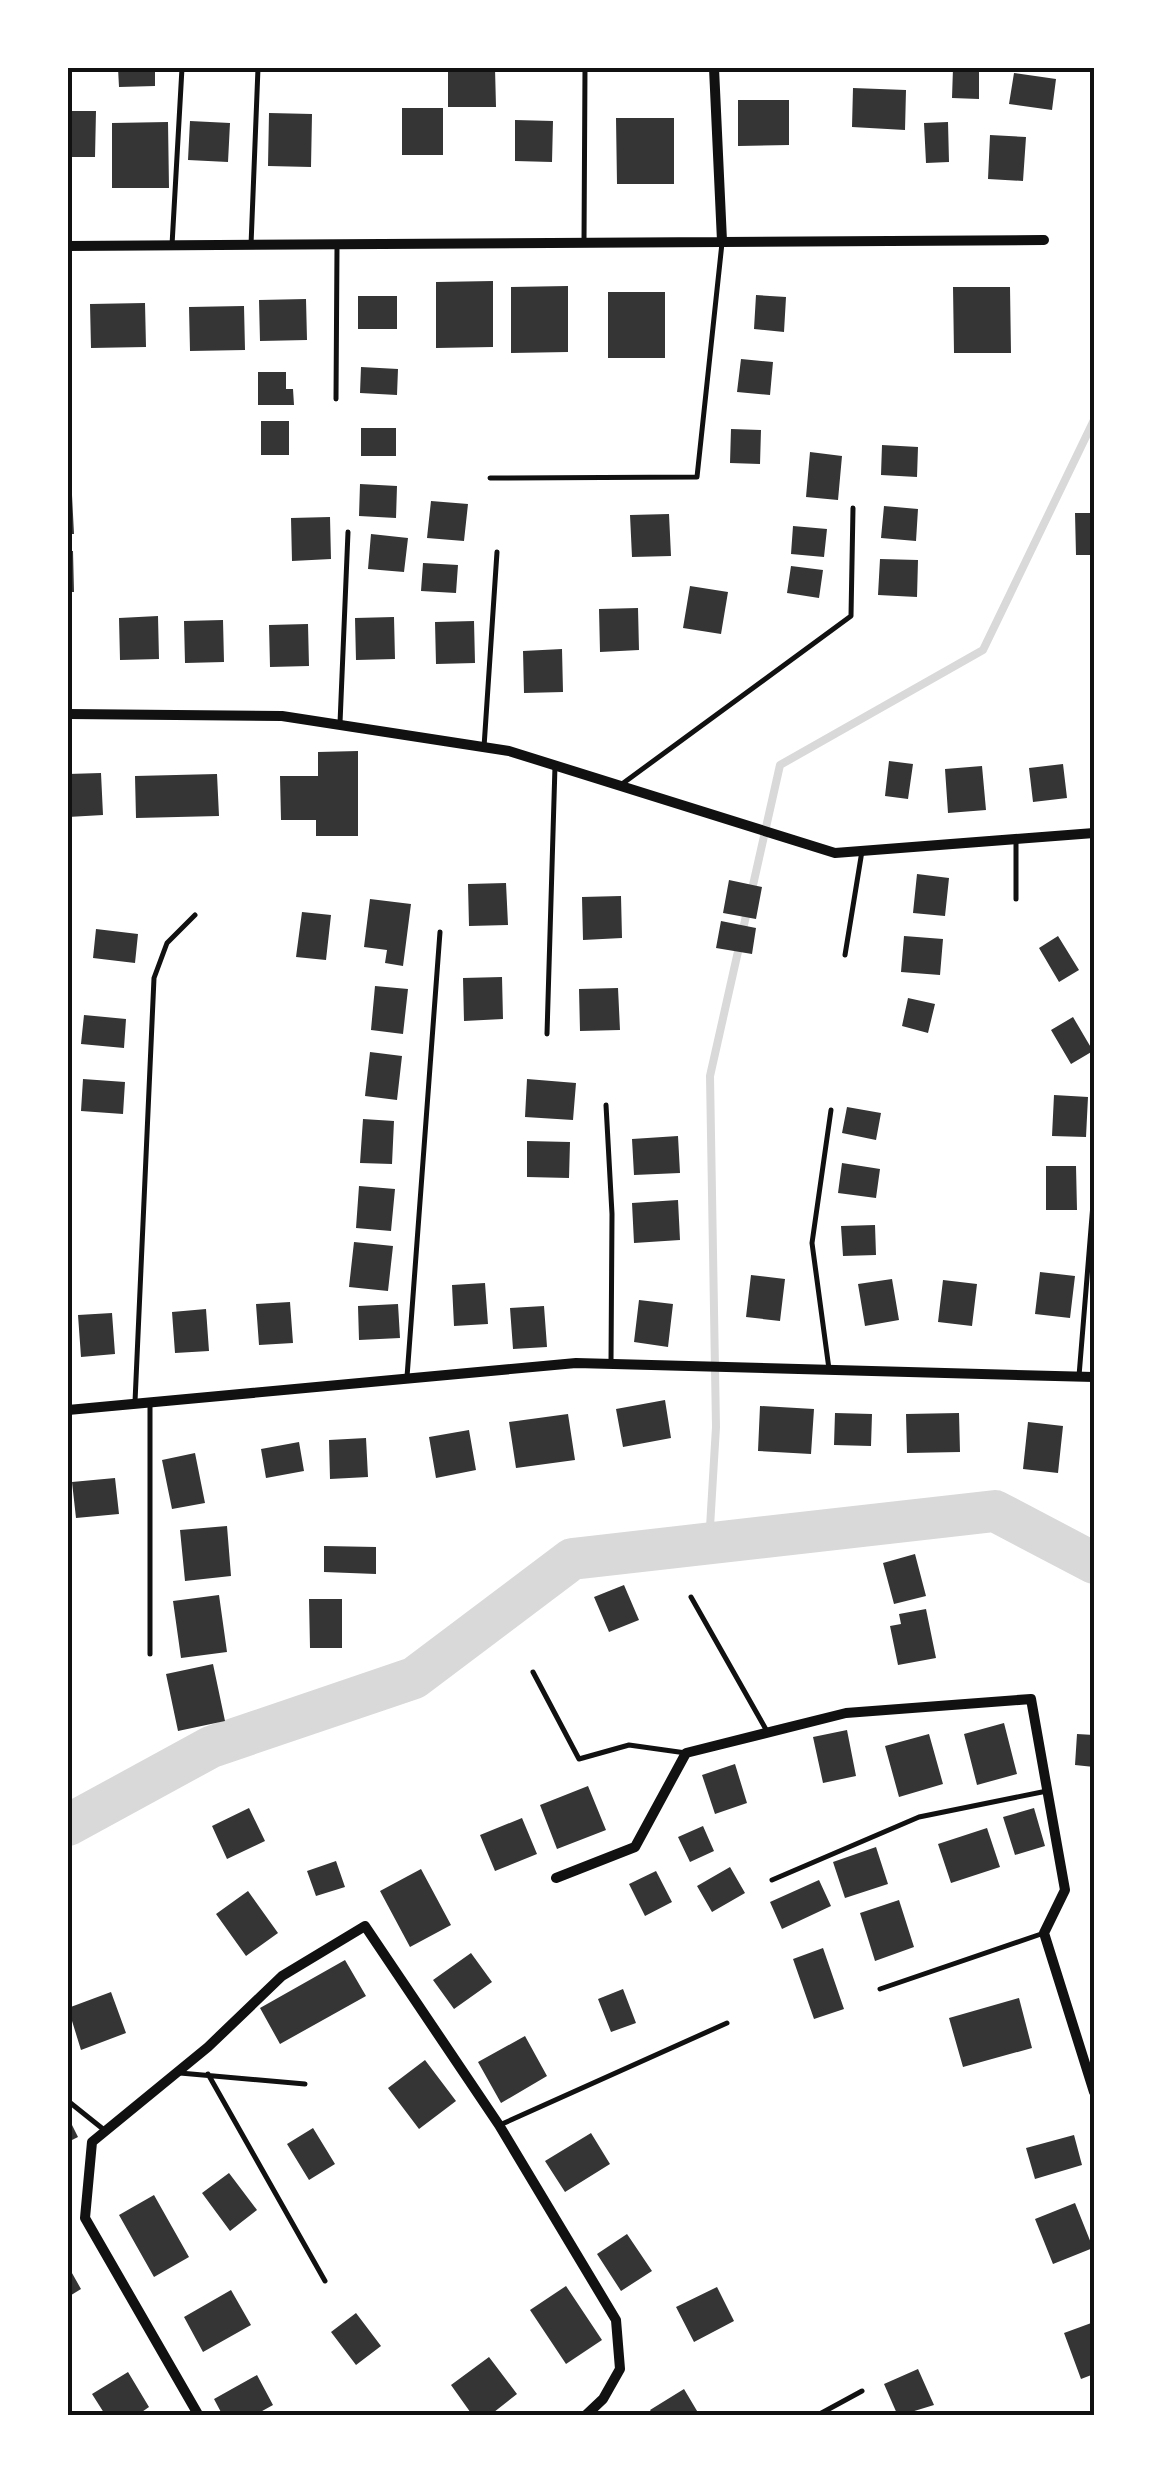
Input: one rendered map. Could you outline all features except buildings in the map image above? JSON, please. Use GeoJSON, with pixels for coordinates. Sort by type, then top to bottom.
{"type":"FeatureCollection","features":[{"type":"Feature","properties":{"kind":"street"},"geometry":{"type":"LineString","coordinates":[[714,68],[722,241]]}},
{"type":"Feature","properties":{"kind":"street"},"geometry":{"type":"LineString","coordinates":[[68,246],[1044,240]]}},
{"type":"Feature","properties":{"kind":"street"},"geometry":{"type":"LineString","coordinates":[[68,714],[282,716],[484,748],[555,766],[834,853],[1094,832]]}},
{"type":"Feature","properties":{"kind":"street"},"geometry":{"type":"LineString","coordinates":[[68,1410],[407,1377],[611,1364],[1094,1377]]}},
{"type":"Feature","properties":{"kind":"street"},"geometry":{"type":"LineString","coordinates":[[556,1878],[634,1847],[686,1753],[846,1713],[1032,1699],[1065,1890],[1044,1933],[1094,2092]]}},
{"type":"Feature","properties":{"kind":"street"},"geometry":{"type":"LineString","coordinates":[[200,2416],[85,2218],[92,2142],[177,2072],[282,1976],[366,1926],[498,2126],[616,2320],[620,2369],[586,2416]]}},
{"type":"Feature","properties":{"kind":"lane"},"geometry":{"type":"LineString","coordinates":[[172,245],[182,68]]}},
{"type":"Feature","properties":{"kind":"lane"},"geometry":{"type":"LineString","coordinates":[[252,244],[258,68]]}},
{"type":"Feature","properties":{"kind":"lane"},"geometry":{"type":"LineString","coordinates":[[584,242],[585,68]]}},
{"type":"Feature","properties":{"kind":"lane"},"geometry":{"type":"LineString","coordinates":[[490,478],[697,476],[722,241]]}},
{"type":"Feature","properties":{"kind":"lane"},"geometry":{"type":"LineString","coordinates":[[336,399],[337,244]]}},
{"type":"Feature","properties":{"kind":"lane"},"geometry":{"type":"LineString","coordinates":[[618,786],[851,616],[852,508]]}},
{"type":"Feature","properties":{"kind":"lane"},"geometry":{"type":"LineString","coordinates":[[340,725],[348,532]]}},
{"type":"Feature","properties":{"kind":"lane"},"geometry":{"type":"LineString","coordinates":[[484,748],[497,552]]}},
{"type":"Feature","properties":{"kind":"lane"},"geometry":{"type":"LineString","coordinates":[[547,1034],[555,766]]}},
{"type":"Feature","properties":{"kind":"lane"},"geometry":{"type":"LineString","coordinates":[[1016,839],[1016,899]]}},
{"type":"Feature","properties":{"kind":"lane"},"geometry":{"type":"LineString","coordinates":[[845,955],[862,850]]}},
{"type":"Feature","properties":{"kind":"lane"},"geometry":{"type":"LineString","coordinates":[[135,1406],[154,978],[167,942],[195,915]]}},
{"type":"Feature","properties":{"kind":"lane"},"geometry":{"type":"LineString","coordinates":[[407,1377],[440,932]]}},
{"type":"Feature","properties":{"kind":"lane"},"geometry":{"type":"LineString","coordinates":[[606,1105],[612,1214],[611,1364]]}},
{"type":"Feature","properties":{"kind":"lane"},"geometry":{"type":"LineString","coordinates":[[828,1370],[812,1243],[831,1110]]}},
{"type":"Feature","properties":{"kind":"lane"},"geometry":{"type":"LineString","coordinates":[[1079,1376],[1093,1204]]}},
{"type":"Feature","properties":{"kind":"lane"},"geometry":{"type":"LineString","coordinates":[[150,1405],[150,1654]]}},
{"type":"Feature","properties":{"kind":"lane"},"geometry":{"type":"LineString","coordinates":[[691,1596],[768,1733]]}},
{"type":"Feature","properties":{"kind":"lane"},"geometry":{"type":"LineString","coordinates":[[534,1672],[579,1759],[630,1745],[686,1753]]}},
{"type":"Feature","properties":{"kind":"lane"},"geometry":{"type":"LineString","coordinates":[[772,1880],[919,1816],[1048,1791]]}},
{"type":"Feature","properties":{"kind":"lane"},"geometry":{"type":"LineString","coordinates":[[880,1990],[1044,1933]]}},
{"type":"Feature","properties":{"kind":"lane"},"geometry":{"type":"LineString","coordinates":[[498,2126],[728,2024]]}},
{"type":"Feature","properties":{"kind":"lane"},"geometry":{"type":"LineString","coordinates":[[177,2072],[305,2084]]}},
{"type":"Feature","properties":{"kind":"lane"},"geometry":{"type":"LineString","coordinates":[[208,2074],[326,2281]]}},
{"type":"Feature","properties":{"kind":"lane"},"geometry":{"type":"LineString","coordinates":[[68,2101],[106,2131]]}},
{"type":"Feature","properties":{"kind":"lane"},"geometry":{"type":"LineString","coordinates":[[816,2416],[862,2391]]}},
{"type":"Feature","properties":{"kind":"waterway"},"geometry":{"type":"LineString","coordinates":[[751,894],[780,765],[983,650],[1094,420]]}},
{"type":"Feature","properties":{"kind":"waterway"},"geometry":{"type":"LineString","coordinates":[[709,1544],[716,1427],[710,1076],[748,907]]}},
{"type":"Feature","properties":{"kind":"waterway"},"geometry":{"type":"LineString","coordinates":[[68,1825],[211,1747],[414,1678],[572,1559],[995,1511],[1094,1563]]}}]}
